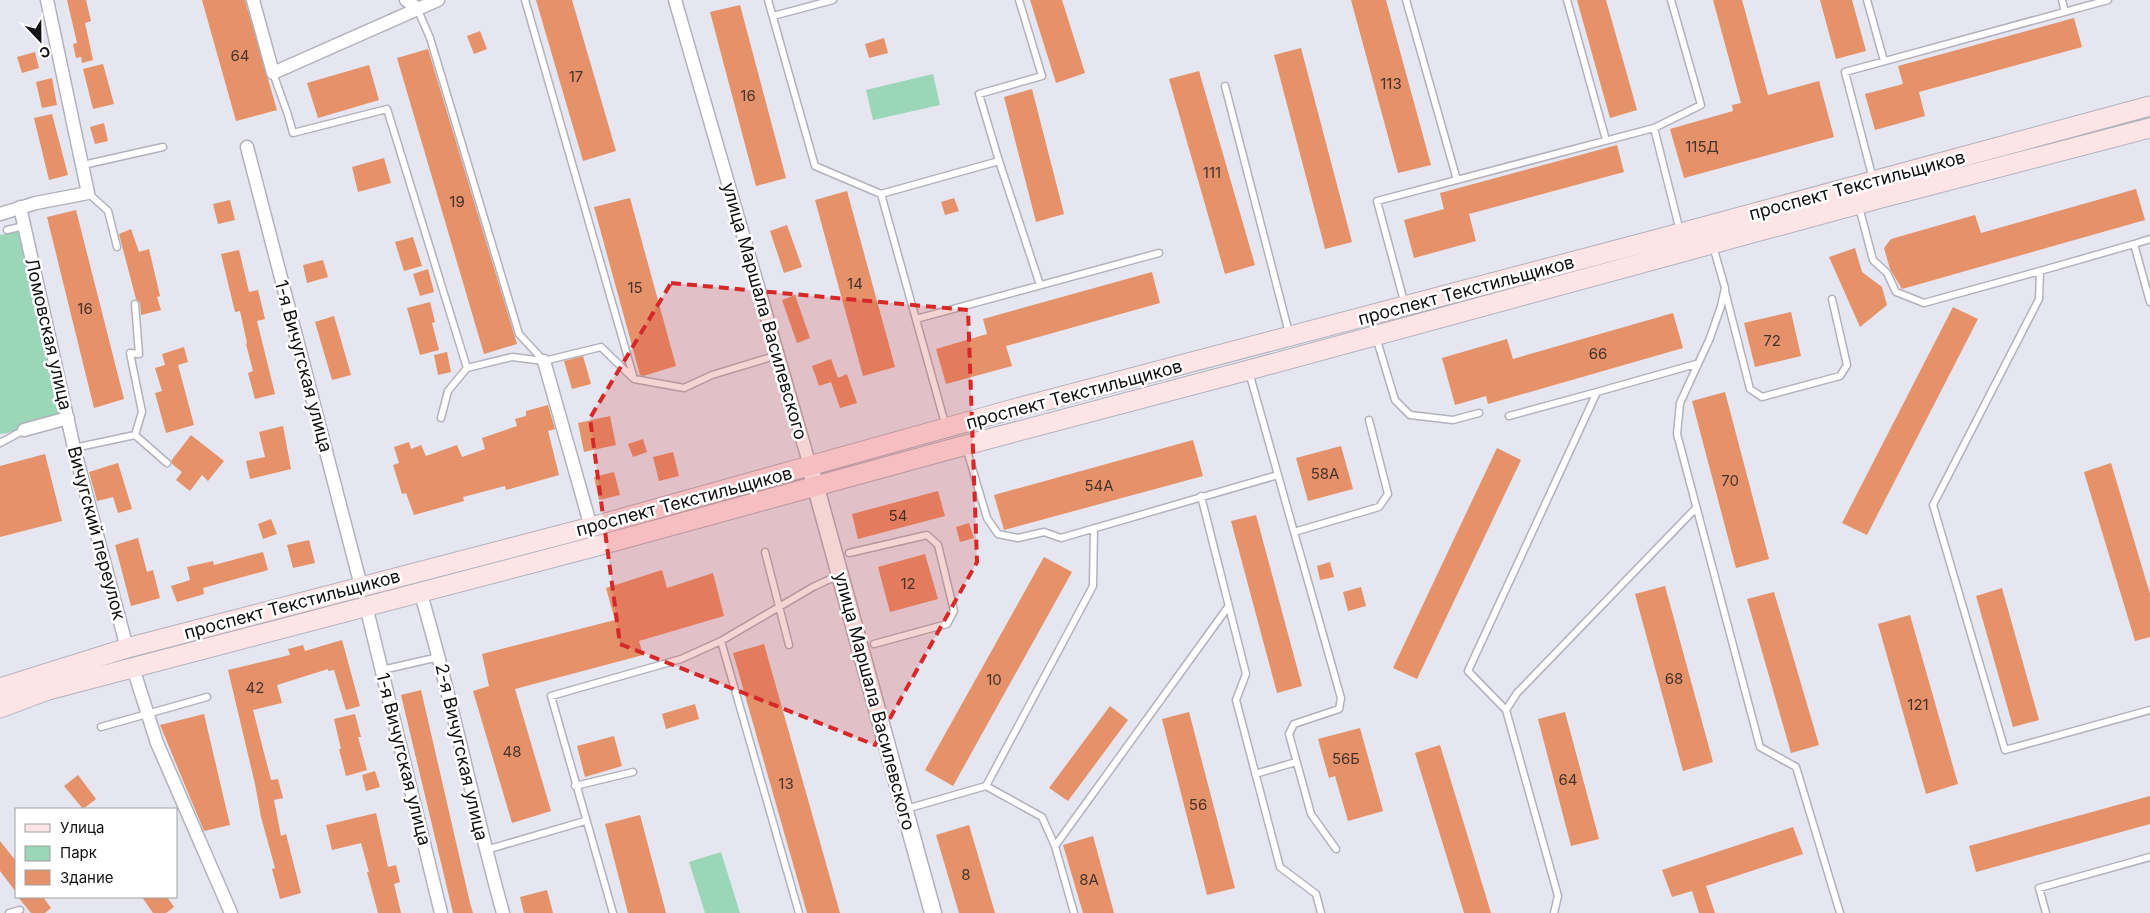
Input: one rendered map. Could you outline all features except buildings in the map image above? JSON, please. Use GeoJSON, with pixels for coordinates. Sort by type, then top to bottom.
{"type":"FeatureCollection","features":[{"type":"Feature","properties":{"kind":"main road","name":"проспект Текстильщиков"},"geometry":{"type":"LineString","coordinates":[[0,688],[127,648],[591,527],[947,428],[2150,106]]}},
{"type":"Feature","properties":{"kind":"main road","name":"проспект Текстильщиков"},"geometry":{"type":"LineString","coordinates":[[0,708],[48,690],[597,546],[1859,204],[2150,128]]}},
{"type":"Feature","properties":{"kind":"street"},"geometry":{"type":"LineString","coordinates":[[0,214],[20,207],[88,193],[47,0]]}},
{"type":"Feature","properties":{"kind":"street"},"geometry":{"type":"LineString","coordinates":[[253,0],[273,73],[438,0]]}},
{"type":"Feature","properties":{"kind":"street"},"geometry":{"type":"LineString","coordinates":[[406,0],[417,8]]}},
{"type":"Feature","properties":{"kind":"street","name":"улица Маршала Василевского"},"geometry":{"type":"LineString","coordinates":[[675,0],[816,486],[932,913]]}},
{"type":"Feature","properties":{"kind":"street","name":"1-я Вичугская улица"},"geometry":{"type":"LineString","coordinates":[[247,146],[362,586]]}},
{"type":"Feature","properties":{"kind":"street","name":"Ломовская улица"},"geometry":{"type":"LineString","coordinates":[[20,207],[68,418],[24,430]]}},
{"type":"Feature","properties":{"kind":"street"},"geometry":{"type":"LineString","coordinates":[[544,361],[591,527]]}},
{"type":"Feature","properties":{"kind":"street","name":"Вичугский переулок"},"geometry":{"type":"LineString","coordinates":[[68,418],[74,448],[127,648]]}},
{"type":"Feature","properties":{"kind":"street"},"geometry":{"type":"LineString","coordinates":[[362,586],[366,606]]}},
{"type":"Feature","properties":{"kind":"street","name":"2-я Вичугская улица"},"geometry":{"type":"LineString","coordinates":[[420,592],[440,656],[486,850],[503,913]]}},
{"type":"Feature","properties":{"kind":"street","name":"1-я Вичугская улица"},"geometry":{"type":"LineString","coordinates":[[366,606],[441,913]]}},
{"type":"Feature","properties":{"kind":"street"},"geometry":{"type":"LineString","coordinates":[[133,668],[147,714],[170,774],[231,913]]}},
{"type":"Feature","properties":{"kind":"lane"},"geometry":{"type":"LineString","coordinates":[[525,0],[634,379]]}},
{"type":"Feature","properties":{"kind":"lane"},"geometry":{"type":"LineString","coordinates":[[768,0],[815,166],[881,194],[999,162]]}},
{"type":"Feature","properties":{"kind":"lane"},"geometry":{"type":"LineString","coordinates":[[773,16],[833,0]]}},
{"type":"Feature","properties":{"kind":"lane"},"geometry":{"type":"LineString","coordinates":[[1019,0],[1042,76],[979,94],[999,162],[1040,286]]}},
{"type":"Feature","properties":{"kind":"lane"},"geometry":{"type":"LineString","coordinates":[[1406,0],[1457,180]]}},
{"type":"Feature","properties":{"kind":"lane"},"geometry":{"type":"LineString","coordinates":[[1567,0],[1606,140]]}},
{"type":"Feature","properties":{"kind":"lane"},"geometry":{"type":"LineString","coordinates":[[1405,306],[1377,201],[1654,128],[1701,105],[1671,0]]}},
{"type":"Feature","properties":{"kind":"lane"},"geometry":{"type":"LineString","coordinates":[[1867,0],[1884,61]]}},
{"type":"Feature","properties":{"kind":"lane"},"geometry":{"type":"LineString","coordinates":[[2062,0],[2065,12]]}},
{"type":"Feature","properties":{"kind":"lane"},"geometry":{"type":"LineString","coordinates":[[1874,180],[1845,72],[2108,0]]}},
{"type":"Feature","properties":{"kind":"lane"},"geometry":{"type":"LineString","coordinates":[[417,8],[430,38],[519,334],[544,361]]}},
{"type":"Feature","properties":{"kind":"lane"},"geometry":{"type":"LineString","coordinates":[[273,73],[293,133],[387,109],[467,368]]}},
{"type":"Feature","properties":{"kind":"lane"},"geometry":{"type":"LineString","coordinates":[[1225,86],[1290,337]]}},
{"type":"Feature","properties":{"kind":"lane"},"geometry":{"type":"LineString","coordinates":[[1654,128],[1681,233]]}},
{"type":"Feature","properties":{"kind":"lane"},"geometry":{"type":"LineString","coordinates":[[82,165],[163,147]]}},
{"type":"Feature","properties":{"kind":"lane"},"geometry":{"type":"LineString","coordinates":[[88,193],[108,211],[117,247]]}},
{"type":"Feature","properties":{"kind":"lane"},"geometry":{"type":"LineString","coordinates":[[881,194],[947,428]]}},
{"type":"Feature","properties":{"kind":"lane"},"geometry":{"type":"LineString","coordinates":[[1859,204],[1872,260],[1887,273],[1896,292],[1924,303],[2150,239]]}},
{"type":"Feature","properties":{"kind":"lane"},"geometry":{"type":"LineString","coordinates":[[6,230],[24,226]]}},
{"type":"Feature","properties":{"kind":"lane"},"geometry":{"type":"LineString","coordinates":[[2134,244],[2150,302]]}},
{"type":"Feature","properties":{"kind":"lane"},"geometry":{"type":"LineString","coordinates":[[1713,245],[1750,388],[1762,397],[1840,376],[1847,365],[1832,299]]}},
{"type":"Feature","properties":{"kind":"lane"},"geometry":{"type":"LineString","coordinates":[[916,319],[1159,253]]}},
{"type":"Feature","properties":{"kind":"lane"},"geometry":{"type":"LineString","coordinates":[[2040,271],[2038,299],[1933,505],[2004,750],[2150,710]]}},
{"type":"Feature","properties":{"kind":"lane"},"geometry":{"type":"LineString","coordinates":[[1725,288],[1722,306],[1710,338],[1696,364],[1680,403],[1677,434],[1760,747],[1796,767],[1840,913]]}},
{"type":"Feature","properties":{"kind":"lane"},"geometry":{"type":"LineString","coordinates":[[135,304],[139,354],[130,353],[142,412],[135,435]]}},
{"type":"Feature","properties":{"kind":"lane"},"geometry":{"type":"LineString","coordinates":[[1375,336],[1395,400],[1410,415],[1453,420],[1479,413]]}},
{"type":"Feature","properties":{"kind":"lane"},"geometry":{"type":"LineString","coordinates":[[441,418],[448,391],[467,368],[512,357],[544,361],[601,347],[634,379],[684,388],[712,374],[778,355]]}},
{"type":"Feature","properties":{"kind":"lane"},"geometry":{"type":"LineString","coordinates":[[1509,416],[1696,364]]}},
{"type":"Feature","properties":{"kind":"lane"},"geometry":{"type":"LineString","coordinates":[[1249,370],[1341,698],[1339,709],[1294,724],[1289,734],[1311,814],[1336,849]]}},
{"type":"Feature","properties":{"kind":"lane"},"geometry":{"type":"LineString","coordinates":[[1554,913],[1558,896],[1506,710],[1468,671],[1597,392]]}},
{"type":"Feature","properties":{"kind":"lane"},"geometry":{"type":"LineString","coordinates":[[1294,532],[1379,507],[1388,494],[1369,420]]}},
{"type":"Feature","properties":{"kind":"lane","name":"Ломовская улица"},"geometry":{"type":"LineString","coordinates":[[0,443],[24,430]]}},
{"type":"Feature","properties":{"kind":"lane"},"geometry":{"type":"LineString","coordinates":[[74,448],[135,435]]}},
{"type":"Feature","properties":{"kind":"lane"},"geometry":{"type":"LineString","coordinates":[[135,435],[167,464]]}},
{"type":"Feature","properties":{"kind":"lane"},"geometry":{"type":"LineString","coordinates":[[966,445],[987,518],[998,534],[1018,538],[1044,532],[1061,538],[1200,496],[1278,475]]}},
{"type":"Feature","properties":{"kind":"lane"},"geometry":{"type":"LineString","coordinates":[[1200,496],[1246,674],[1236,700],[1280,867],[1316,894],[1321,913]]}},
{"type":"Feature","properties":{"kind":"lane"},"geometry":{"type":"LineString","coordinates":[[1506,710],[1517,693],[1696,508]]}},
{"type":"Feature","properties":{"kind":"lane"},"geometry":{"type":"LineString","coordinates":[[986,786],[1093,586],[1094,528]]}},
{"type":"Feature","properties":{"kind":"lane"},"geometry":{"type":"LineString","coordinates":[[849,553],[927,535],[938,545],[954,611],[947,624],[874,644]]}},
{"type":"Feature","properties":{"kind":"lane"},"geometry":{"type":"LineString","coordinates":[[765,552],[789,644]]}},
{"type":"Feature","properties":{"kind":"lane"},"geometry":{"type":"LineString","coordinates":[[613,913],[575,786],[551,696],[681,659],[721,641],[813,587],[840,574]]}},
{"type":"Feature","properties":{"kind":"lane"},"geometry":{"type":"LineString","coordinates":[[1055,846],[1228,606]]}},
{"type":"Feature","properties":{"kind":"lane"},"geometry":{"type":"LineString","coordinates":[[721,641],[799,913]]}},
{"type":"Feature","properties":{"kind":"lane"},"geometry":{"type":"LineString","coordinates":[[382,670],[440,656]]}},
{"type":"Feature","properties":{"kind":"lane"},"geometry":{"type":"LineString","coordinates":[[102,727],[207,697]]}},
{"type":"Feature","properties":{"kind":"lane"},"geometry":{"type":"LineString","coordinates":[[1256,774],[1296,762]]}},
{"type":"Feature","properties":{"kind":"lane"},"geometry":{"type":"LineString","coordinates":[[575,786],[633,772]]}},
{"type":"Feature","properties":{"kind":"lane"},"geometry":{"type":"LineString","coordinates":[[904,809],[986,786],[1042,817],[1055,846],[1074,913]]}},
{"type":"Feature","properties":{"kind":"lane"},"geometry":{"type":"LineString","coordinates":[[486,850],[586,821]]}},
{"type":"Feature","properties":{"kind":"lane"},"geometry":{"type":"LineString","coordinates":[[2046,913],[2039,888],[2150,857]]}},
{"type":"Feature","properties":{"kind":"lane"},"geometry":{"type":"LineString","coordinates":[[9,913],[20,910]]}},
{"type":"Feature","properties":{"kind":"highlighted area"},"geometry":{"type":"Polygon","coordinates":[[[671,283],[968,310],[977,562],[875,745],[620,644],[590,418],[671,283]]]}},
{"type":"Feature","properties":{"kind":"green space"},"geometry":{"type":"Polygon","coordinates":[[[933,74],[940,105],[873,120],[866,90],[933,74]]]}},
{"type":"Feature","properties":{"kind":"green space"},"geometry":{"type":"Polygon","coordinates":[[[25,230],[68,418],[24,430],[0,434],[0,235],[25,230]]]}},
{"type":"Feature","properties":{"kind":"green space"},"geometry":{"type":"Polygon","coordinates":[[[721,852],[740,913],[705,913],[689,862],[721,852]]]}}]}
